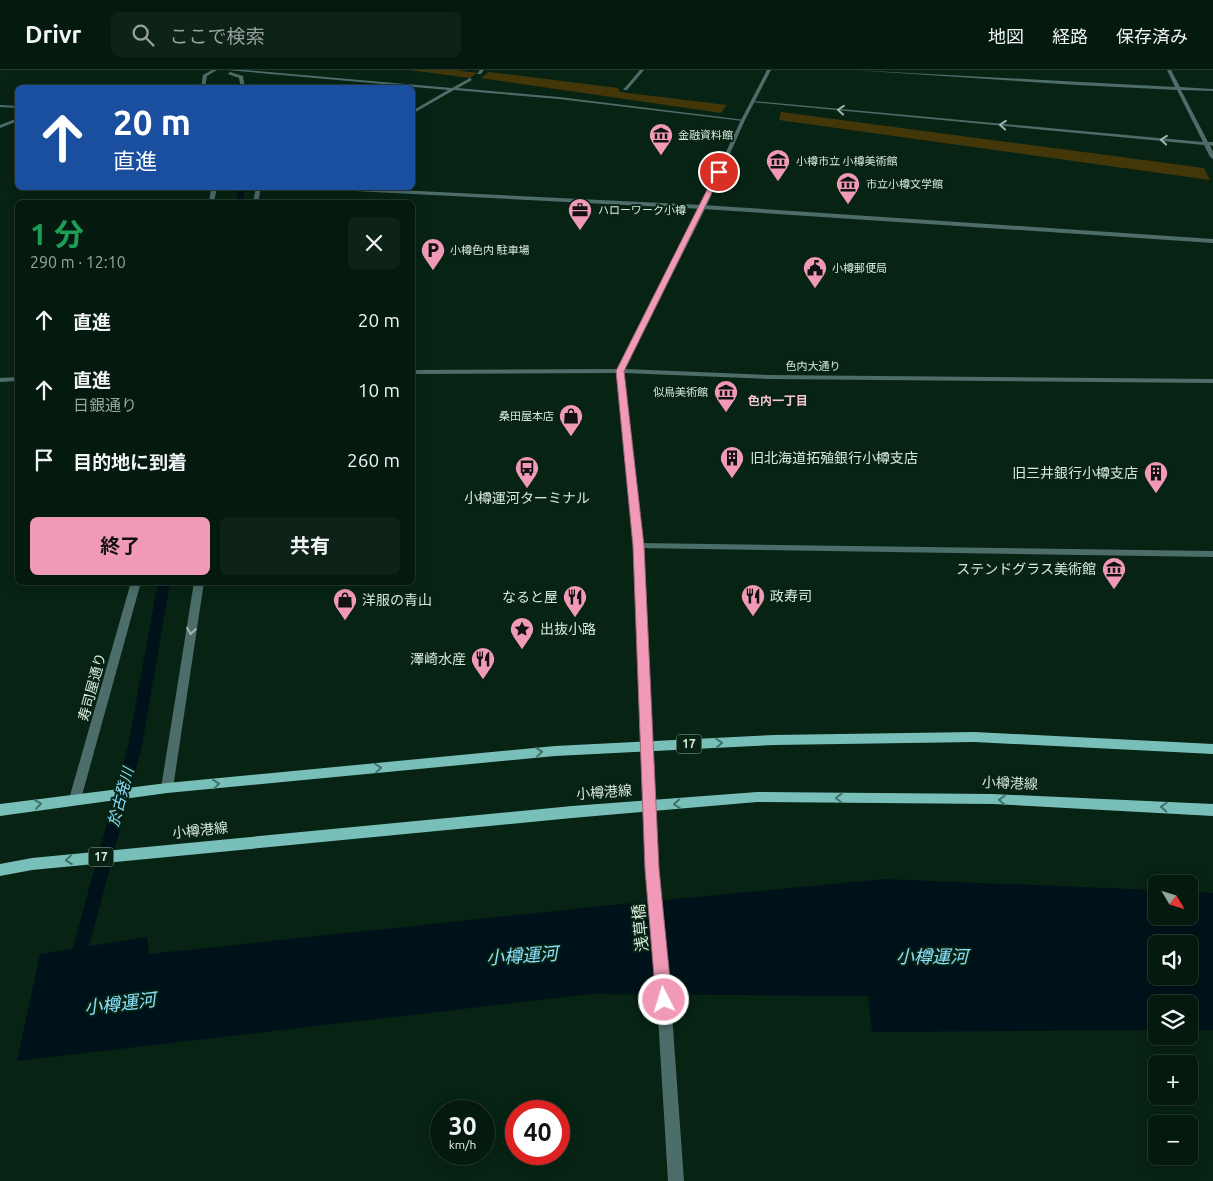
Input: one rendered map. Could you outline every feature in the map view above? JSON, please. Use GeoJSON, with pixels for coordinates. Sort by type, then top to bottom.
{"type":"FeatureCollection","features":[{"type":"Feature","properties":{"kind":"main road","name":"17"},"geometry":{"type":"LineString","coordinates":[[0,810],[167,788],[554,750],[774,740],[974,737],[1213,749]]}},
{"type":"Feature","properties":{"kind":"main road","name":"小樽港線"},"geometry":{"type":"LineString","coordinates":[[0,870],[32,864],[170,850],[572,812],[757,797],[993,800],[1213,810]]}},
{"type":"Feature","properties":{"kind":"street"},"geometry":{"type":"LineString","coordinates":[[203,85],[205,74],[215,70]]}},
{"type":"Feature","properties":{"kind":"street"},"geometry":{"type":"LineString","coordinates":[[222,70],[240,77],[242,85]]}},
{"type":"Feature","properties":{"kind":"street"},"geometry":{"type":"LineString","coordinates":[[229,70],[398,85]]}},
{"type":"Feature","properties":{"kind":"street"},"geometry":{"type":"LineString","coordinates":[[625,89],[642,70]]}},
{"type":"Feature","properties":{"kind":"street"},"geometry":{"type":"LineString","coordinates":[[620,371],[703,207],[743,120],[769,70]]}},
{"type":"Feature","properties":{"kind":"street"},"geometry":{"type":"LineString","coordinates":[[855,70],[1077,84],[1213,90]]}},
{"type":"Feature","properties":{"kind":"street"},"geometry":{"type":"LineString","coordinates":[[1169,70],[1210,144],[1213,157]]}},
{"type":"Feature","properties":{"kind":"street"},"geometry":{"type":"LineString","coordinates":[[415,111],[470,79]]}},
{"type":"Feature","properties":{"kind":"street"},"geometry":{"type":"LineString","coordinates":[[415,87],[559,98],[743,120]]}},
{"type":"Feature","properties":{"kind":"street"},"geometry":{"type":"LineString","coordinates":[[753,102],[1210,144]]}},
{"type":"Feature","properties":{"kind":"street"},"geometry":{"type":"LineString","coordinates":[[0,106],[15,107]]}},
{"type":"Feature","properties":{"kind":"street"},"geometry":{"type":"LineString","coordinates":[[0,127],[15,120]]}},
{"type":"Feature","properties":{"kind":"street"},"geometry":{"type":"LineString","coordinates":[[391,190],[703,207],[1213,241]]}},
{"type":"Feature","properties":{"kind":"street","name":"色内大通り"},"geometry":{"type":"LineString","coordinates":[[415,372],[620,371],[768,378],[1213,381]]}},
{"type":"Feature","properties":{"kind":"street","name":"浅草橋"},"geometry":{"type":"LineString","coordinates":[[620,371],[639,546],[649,807],[676,1181]]}},
{"type":"Feature","properties":{"kind":"street"},"geometry":{"type":"LineString","coordinates":[[0,380],[15,379]]}},
{"type":"Feature","properties":{"kind":"street"},"geometry":{"type":"LineString","coordinates":[[639,546],[1213,554]]}},
{"type":"Feature","properties":{"kind":"street","name":"寿司屋通り"},"geometry":{"type":"LineString","coordinates":[[75,799],[135,585]]}},
{"type":"Feature","properties":{"kind":"street"},"geometry":{"type":"LineString","coordinates":[[167,788],[199,585]]}},
{"type":"Feature","properties":{"kind":"shaded area"},"geometry":{"type":"Polygon","coordinates":[[[409,70],[456,70],[477,73],[470,78],[409,70]]]}},
{"type":"Feature","properties":{"kind":"shaded area"},"geometry":{"type":"Polygon","coordinates":[[[489,72],[618,88],[620,92],[727,105],[721,113],[481,78],[489,72]]]}},
{"type":"Feature","properties":{"kind":"shaded area"},"geometry":{"type":"Polygon","coordinates":[[[781,112],[1204,168],[1210,180],[779,120],[781,112]]]}},
{"type":"Feature","properties":{"kind":"water","name":"小樽運河"},"geometry":{"type":"Polygon","coordinates":[[[885,879],[1148,890],[1148,925],[1198,925],[1198,892],[1213,893],[1213,1030],[1198,1030],[1198,995],[1148,995],[1148,1030],[872,1032],[868,996],[591,994],[17,1061],[40,954],[147,937],[149,954],[592,907],[885,879]]]}},
{"type":"Feature","properties":{"kind":"waterway","name":"於古発川"},"geometry":{"type":"LineString","coordinates":[[240,200],[241,190]]}},
{"type":"Feature","properties":{"kind":"waterway","name":"於古発川"},"geometry":{"type":"LineString","coordinates":[[77,962],[135,746],[163,585]]}},
{"type":"Feature","properties":{"kind":"place","name":"金融資料館"},"geometry":{"type":"Point","coordinates":[661,156]}},
{"type":"Feature","properties":{"kind":"place","name":"小樽市立 小樽美術館"},"geometry":{"type":"Point","coordinates":[778,182]}},
{"type":"Feature","properties":{"kind":"place","name":"市立小樽文学館"},"geometry":{"type":"Point","coordinates":[848,205]}},
{"type":"Feature","properties":{"kind":"place","name":"ハローワーク小樽"},"geometry":{"type":"Point","coordinates":[580,231]}},
{"type":"Feature","properties":{"kind":"place","name":"小樽色内 駐車場"},"geometry":{"type":"Point","coordinates":[433,271]}},
{"type":"Feature","properties":{"kind":"place","name":"小樽郵便局"},"geometry":{"type":"Point","coordinates":[815,289]}},
{"type":"Feature","properties":{"kind":"place","name":"似鳥美術館"},"geometry":{"type":"Point","coordinates":[726,413]}},
{"type":"Feature","properties":{"kind":"place","name":"桑田屋本店"},"geometry":{"type":"Point","coordinates":[571,437]}},
{"type":"Feature","properties":{"kind":"place","name":"旧北海道拓殖銀行小樽支店"},"geometry":{"type":"Point","coordinates":[732,479]}},
{"type":"Feature","properties":{"kind":"place","name":"小樽運河ターミナル"},"geometry":{"type":"Point","coordinates":[527,489]}},
{"type":"Feature","properties":{"kind":"place","name":"旧三井銀行小樽支店"},"geometry":{"type":"Point","coordinates":[1156,494]}},
{"type":"Feature","properties":{"kind":"place","name":"ステンドグラス美術館"},"geometry":{"type":"Point","coordinates":[1114,590]}},
{"type":"Feature","properties":{"kind":"place","name":"政寿司"},"geometry":{"type":"Point","coordinates":[753,617]}},
{"type":"Feature","properties":{"kind":"place","name":"なると屋"},"geometry":{"type":"Point","coordinates":[575,618]}},
{"type":"Feature","properties":{"kind":"place","name":"洋服の青山"},"geometry":{"type":"Point","coordinates":[345,621]}},
{"type":"Feature","properties":{"kind":"place","name":"出抜小路"},"geometry":{"type":"Point","coordinates":[522,650]}},
{"type":"Feature","properties":{"kind":"place","name":"澤崎水産"},"geometry":{"type":"Point","coordinates":[483,680]}},
{"type":"Feature","properties":{"kind":"district","name":"色内一丁目"},"geometry":{"type":"Point","coordinates":[778,401]}},
{"type":"Feature","properties":{"kind":"route"},"geometry":{"type":"LineString","coordinates":[[664,1000],[652,869],[639,546],[620,371],[719,172]]}}]}
